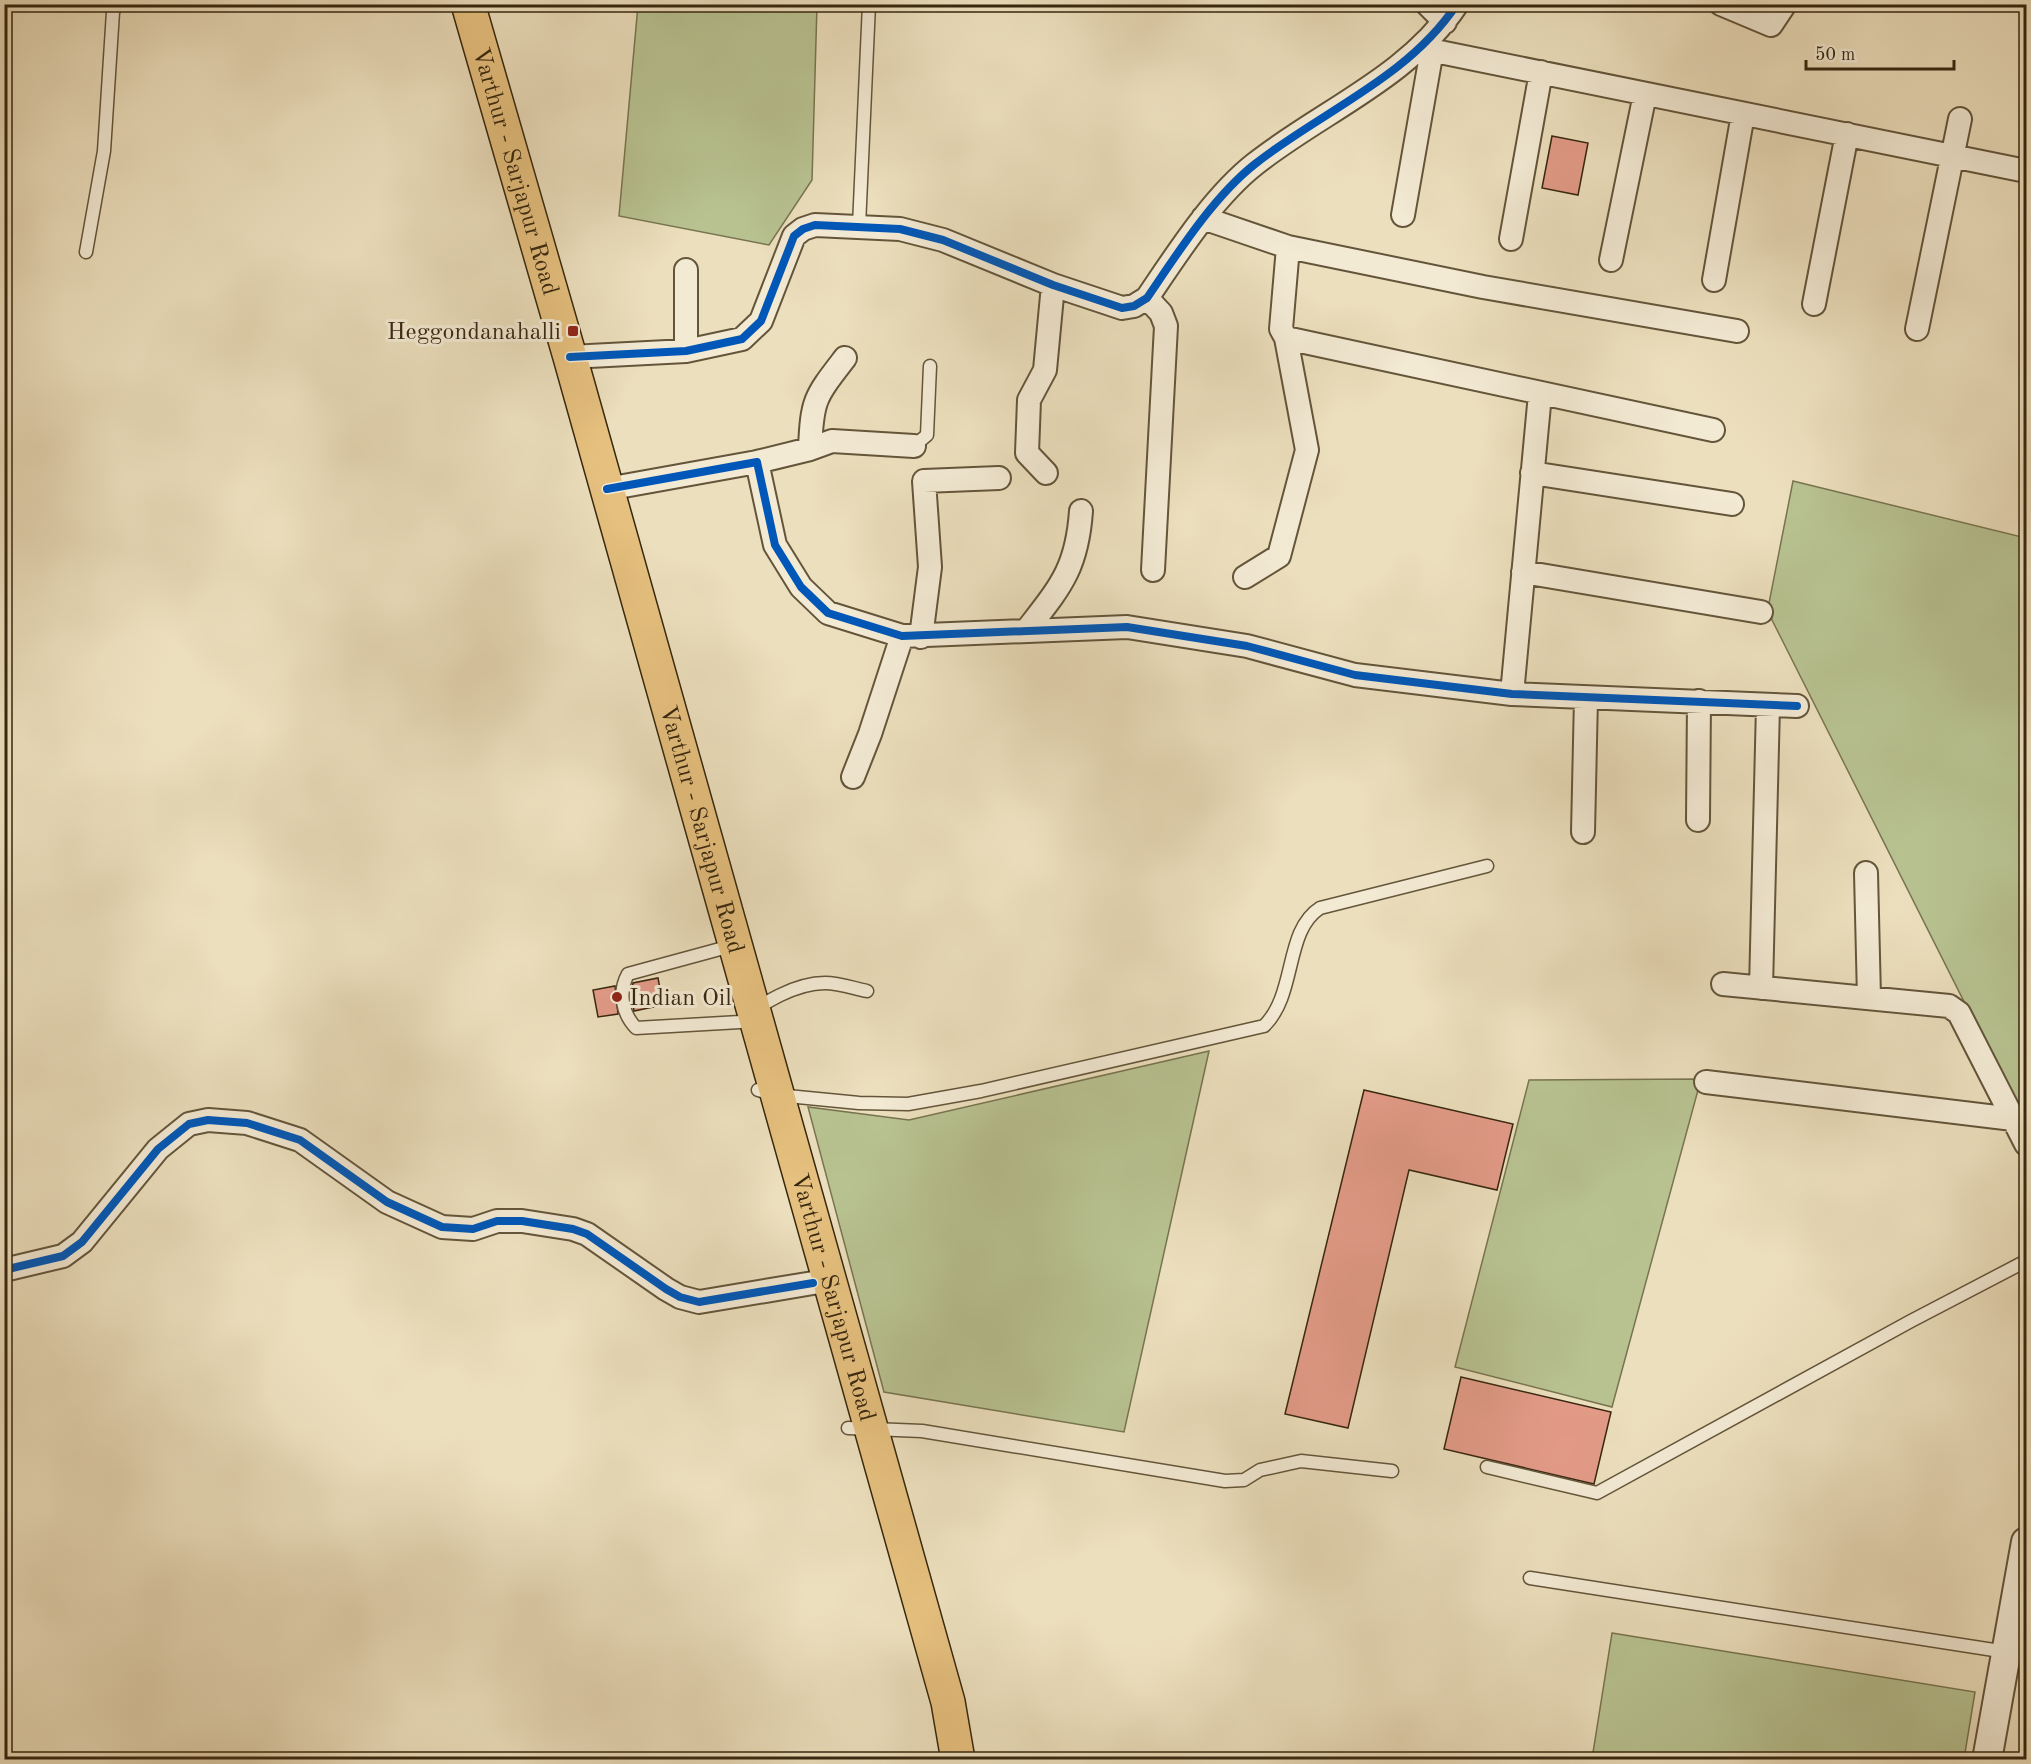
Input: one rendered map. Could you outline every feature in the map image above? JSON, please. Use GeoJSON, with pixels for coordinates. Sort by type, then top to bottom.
{"type":"FeatureCollection","features":[{"type":"Feature","properties":{"kind":"main road","name":"Varthur - Sarjapur Road"},"geometry":{"type":"LineString","coordinates":[[455,4],[551,369],[594,499],[720,949],[746,1016]]}},
{"type":"Feature","properties":{"kind":"main road","name":"Varthur - Sarjapur Road"},"geometry":{"type":"LineString","coordinates":[[468,4],[607,489],[746,1016],[860,1429],[934,1726],[940,1760]]}},
{"type":"Feature","properties":{"kind":"main road","name":"Varthur - Sarjapur Road"},"geometry":{"type":"LineString","coordinates":[[767,1092],[813,1283],[948,1701],[958,1760]]}},
{"type":"Feature","properties":{"kind":"street"},"geometry":{"type":"LineString","coordinates":[[570,357],[686,351],[742,339],[761,321],[794,236],[803,229],[815,225],[900,229],[943,240],[1053,285],[1122,308],[1134,306],[1147,298],[1203,218],[1252,166],[1302,128],[1370,89],[1426,49],[1451,13],[1427,4]]}},
{"type":"Feature","properties":{"kind":"street"},"geometry":{"type":"LineString","coordinates":[[1721,4],[1771,25],[1785,4]]}},
{"type":"Feature","properties":{"kind":"street"},"geometry":{"type":"LineString","coordinates":[[1426,49],[2026,171]]}},
{"type":"Feature","properties":{"kind":"street"},"geometry":{"type":"LineString","coordinates":[[1403,215],[1426,49]]}},
{"type":"Feature","properties":{"kind":"street"},"geometry":{"type":"LineString","coordinates":[[1511,239],[1541,72]]}},
{"type":"Feature","properties":{"kind":"street"},"geometry":{"type":"LineString","coordinates":[[1611,260],[1645,93]]}},
{"type":"Feature","properties":{"kind":"street"},"geometry":{"type":"LineString","coordinates":[[1714,280],[1743,114]]}},
{"type":"Feature","properties":{"kind":"street"},"geometry":{"type":"LineString","coordinates":[[1917,329],[1960,119]]}},
{"type":"Feature","properties":{"kind":"street"},"geometry":{"type":"LineString","coordinates":[[1814,304],[1847,134]]}},
{"type":"Feature","properties":{"kind":"street"},"geometry":{"type":"LineString","coordinates":[[1203,218],[1288,247],[1483,287],[1737,331]]}},
{"type":"Feature","properties":{"kind":"street"},"geometry":{"type":"LineString","coordinates":[[1245,577],[1279,556],[1307,450],[1286,338],[1281,329],[1288,247]]}},
{"type":"Feature","properties":{"kind":"street"},"geometry":{"type":"LineString","coordinates":[[686,270],[686,351]]}},
{"type":"Feature","properties":{"kind":"street"},"geometry":{"type":"LineString","coordinates":[[1046,473],[1027,453],[1029,400],[1045,370],[1053,285]]}},
{"type":"Feature","properties":{"kind":"street"},"geometry":{"type":"LineString","coordinates":[[1147,298],[1161,313],[1166,326],[1154,570]]}},
{"type":"Feature","properties":{"kind":"street"},"geometry":{"type":"LineString","coordinates":[[1286,338],[1713,430]]}},
{"type":"Feature","properties":{"kind":"street"},"geometry":{"type":"LineString","coordinates":[[810,449],[811,412],[817,395],[845,358]]}},
{"type":"Feature","properties":{"kind":"street"},"geometry":{"type":"LineString","coordinates":[[1512,694],[1540,394]]}},
{"type":"Feature","properties":{"kind":"street"},"geometry":{"type":"LineString","coordinates":[[607,489],[757,462],[832,441],[914,446]]}},
{"type":"Feature","properties":{"kind":"street"},"geometry":{"type":"LineString","coordinates":[[757,462],[775,545],[801,587],[828,613],[911,637],[1127,627],[1247,646],[1355,675],[1512,694],[1797,706]]}},
{"type":"Feature","properties":{"kind":"street"},"geometry":{"type":"LineString","coordinates":[[1532,473],[1732,504]]}},
{"type":"Feature","properties":{"kind":"street"},"geometry":{"type":"LineString","coordinates":[[853,777],[911,637],[930,567],[924,481],[999,478]]}},
{"type":"Feature","properties":{"kind":"street"},"geometry":{"type":"LineString","coordinates":[[1026,632],[1065,581],[1076,555],[1081,511]]}},
{"type":"Feature","properties":{"kind":"street"},"geometry":{"type":"LineString","coordinates":[[1523,572],[1761,612]]}},
{"type":"Feature","properties":{"kind":"street"},"geometry":{"type":"LineString","coordinates":[[1583,832],[1586,698]]}},
{"type":"Feature","properties":{"kind":"street"},"geometry":{"type":"LineString","coordinates":[[1698,820],[1699,701]]}},
{"type":"Feature","properties":{"kind":"street"},"geometry":{"type":"LineString","coordinates":[[1761,988],[1768,706]]}},
{"type":"Feature","properties":{"kind":"street"},"geometry":{"type":"LineString","coordinates":[[1866,873],[1869,998]]}},
{"type":"Feature","properties":{"kind":"street"},"geometry":{"type":"LineString","coordinates":[[1723,984],[1940,1005],[1959,1013],[2026,1144]]}},
{"type":"Feature","properties":{"kind":"street"},"geometry":{"type":"LineString","coordinates":[[1706,1082],[2013,1119]]}},
{"type":"Feature","properties":{"kind":"street"},"geometry":{"type":"LineString","coordinates":[[4,1270],[63,1256],[82,1242],[158,1149],[189,1124],[208,1120],[247,1123],[300,1140],[387,1202],[442,1227],[473,1229],[497,1221],[522,1221],[580,1232],[680,1297],[699,1302],[813,1283]]}},
{"type":"Feature","properties":{"kind":"street"},"geometry":{"type":"LineString","coordinates":[[1987,1760],[2017,1654],[2026,1542]]}},
{"type":"Feature","properties":{"kind":"lane"},"geometry":{"type":"LineString","coordinates":[[86,252],[104,151],[113,12],[117,4]]}},
{"type":"Feature","properties":{"kind":"lane"},"geometry":{"type":"LineString","coordinates":[[859,226],[869,4]]}},
{"type":"Feature","properties":{"kind":"lane"},"geometry":{"type":"LineString","coordinates":[[914,446],[927,435],[930,366]]}},
{"type":"Feature","properties":{"kind":"lane"},"geometry":{"type":"LineString","coordinates":[[767,1092],[860,1103],[908,1104],[993,1089],[1264,1026],[1281,1005],[1302,928],[1310,914],[1320,908],[1487,866]]}},
{"type":"Feature","properties":{"kind":"lane"},"geometry":{"type":"LineString","coordinates":[[720,949],[628,974],[622,985],[623,1005],[628,1019],[636,1028],[746,1016],[803,986],[825,983],[867,991]]}},
{"type":"Feature","properties":{"kind":"lane"},"geometry":{"type":"LineString","coordinates":[[1487,1467],[1597,1493],[1911,1321],[2026,1261]]}},
{"type":"Feature","properties":{"kind":"lane"},"geometry":{"type":"LineString","coordinates":[[860,1429],[922,1431],[1225,1481],[1244,1480],[1260,1470],[1301,1461],[1392,1471]]}},
{"type":"Feature","properties":{"kind":"lane"},"geometry":{"type":"LineString","coordinates":[[1530,1578],[2017,1654]]}},
{"type":"Feature","properties":{"kind":"green space"},"geometry":{"type":"Polygon","coordinates":[[[638,5],[817,5],[812,180],[769,245],[619,216],[638,5]]]}},
{"type":"Feature","properties":{"kind":"green space"},"geometry":{"type":"Polygon","coordinates":[[[1793,481],[2026,538],[2026,1121],[1772,620],[1769,603],[1793,481]]]}},
{"type":"Feature","properties":{"kind":"green space"},"geometry":{"type":"Polygon","coordinates":[[[1209,1051],[1124,1432],[884,1392],[808,1107],[909,1120],[1209,1051]]]}},
{"type":"Feature","properties":{"kind":"green space"},"geometry":{"type":"Polygon","coordinates":[[[1701,1079],[1612,1407],[1455,1367],[1529,1080],[1701,1079]]]}},
{"type":"Feature","properties":{"kind":"green space"},"geometry":{"type":"Polygon","coordinates":[[[1612,1633],[1975,1692],[1964,1759],[1592,1759],[1612,1633]]]}},
{"type":"Feature","properties":{"kind":"building"},"geometry":{"type":"Polygon","coordinates":[[[1552,136],[1588,143],[1578,195],[1542,188],[1552,136]]]}},
{"type":"Feature","properties":{"kind":"building"},"geometry":{"type":"Polygon","coordinates":[[[658,978],[663,1005],[634,1011],[631,995],[633,983],[658,978]]]}},
{"type":"Feature","properties":{"kind":"building"},"geometry":{"type":"Polygon","coordinates":[[[615,986],[618,1014],[598,1017],[593,990],[615,986]]]}},
{"type":"Feature","properties":{"kind":"building"},"geometry":{"type":"Polygon","coordinates":[[[1364,1090],[1513,1124],[1497,1190],[1409,1170],[1348,1428],[1285,1414],[1364,1090]]]}},
{"type":"Feature","properties":{"kind":"building"},"geometry":{"type":"Polygon","coordinates":[[[1461,1377],[1611,1412],[1594,1484],[1444,1449],[1461,1377]]]}},
{"type":"Feature","properties":{"kind":"cycle path"},"geometry":{"type":"LineString","coordinates":[[570,357],[686,351],[742,339],[761,321],[794,236],[803,229],[815,225],[900,229],[943,240],[1053,285],[1122,308],[1134,306],[1147,298],[1196,227],[1240,177],[1281,145],[1389,73],[1437,30],[1457,4]]}},
{"type":"Feature","properties":{"kind":"cycle path"},"geometry":{"type":"LineString","coordinates":[[607,489],[757,462],[775,545],[801,587],[828,613],[902,636],[1127,627],[1247,646],[1355,675],[1512,694],[1797,706]]}},
{"type":"Feature","properties":{"kind":"cycle path"},"geometry":{"type":"LineString","coordinates":[[4,1270],[63,1256],[82,1242],[158,1149],[189,1124],[208,1120],[247,1123],[300,1140],[387,1202],[442,1227],[473,1229],[497,1221],[522,1221],[573,1229],[587,1234],[680,1297],[699,1302],[813,1283]]}},
{"type":"Feature","properties":{"kind":"place","name":"Heggondanahalli"},"geometry":{"type":"Point","coordinates":[573,331]}},
{"type":"Feature","properties":{"kind":"place","name":"Indian Oil"},"geometry":{"type":"Point","coordinates":[617,997]}}]}
